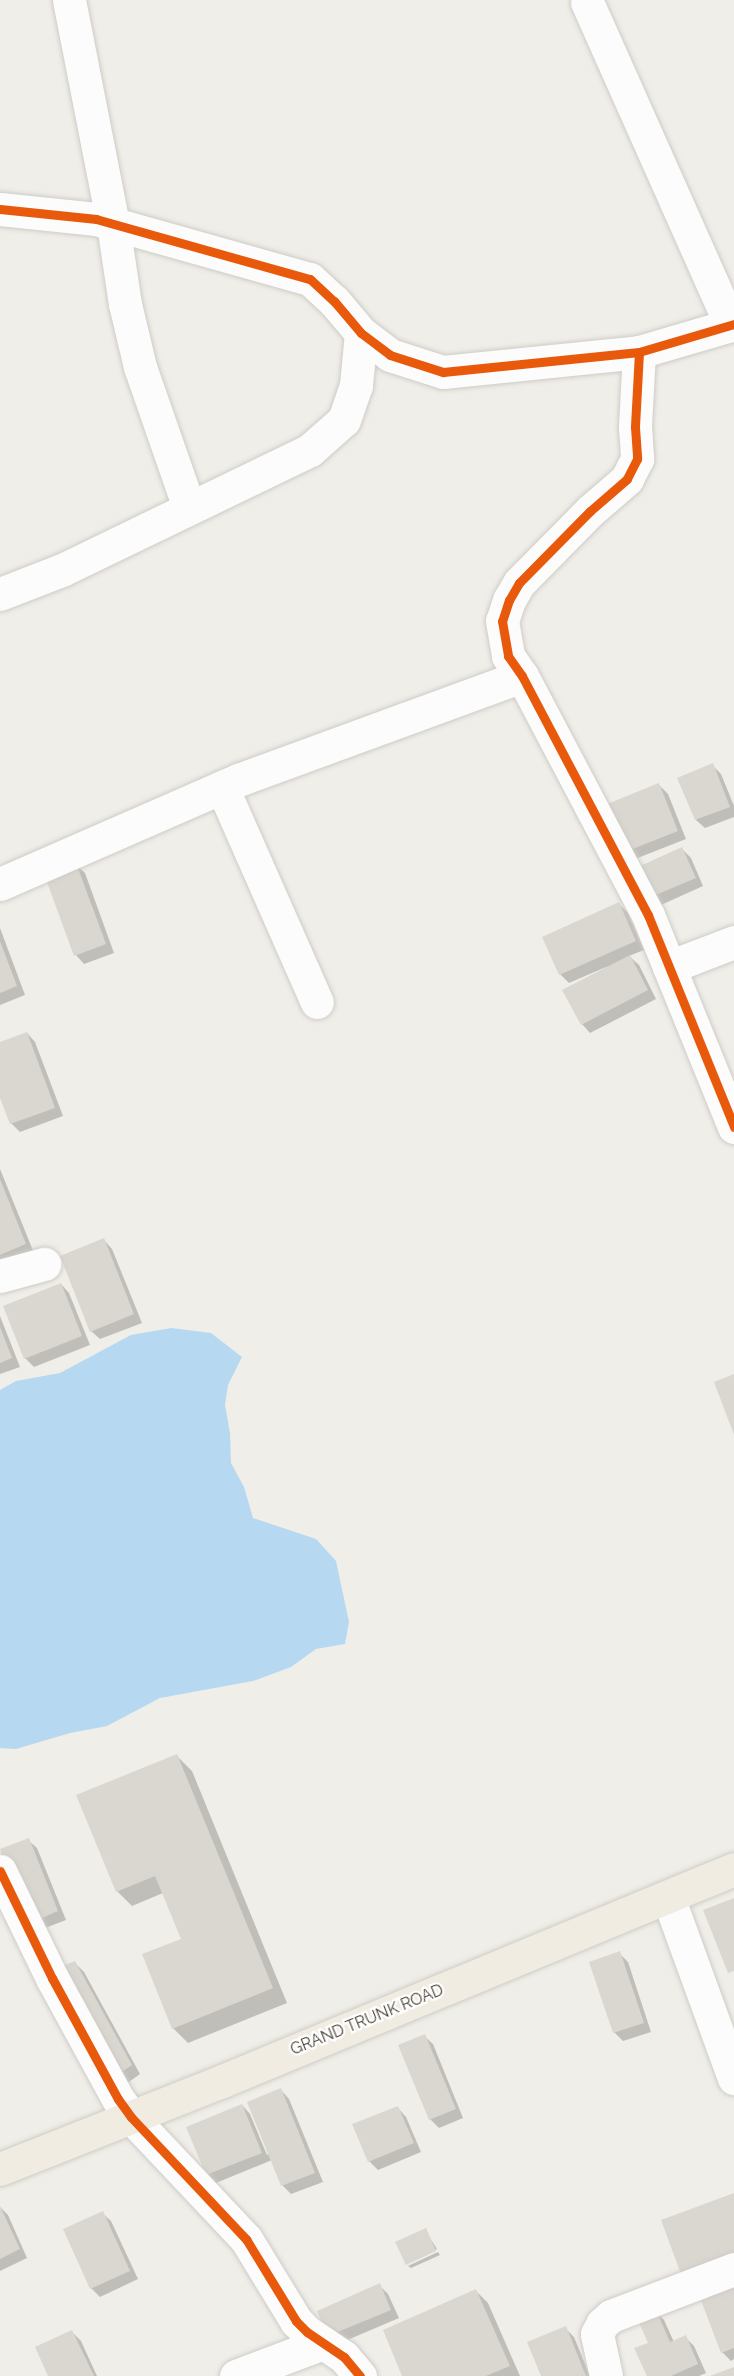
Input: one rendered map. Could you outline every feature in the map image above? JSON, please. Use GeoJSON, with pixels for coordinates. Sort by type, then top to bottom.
{"type":"FeatureCollection","features":[{"type":"Feature","properties":{"kind":"main road","name":"GRAND TRUNK ROAD"},"geometry":{"type":"LineString","coordinates":[[0,2169],[668,1898],[734,1869]]}},
{"type":"Feature","properties":{"kind":"street"},"geometry":{"type":"LineString","coordinates":[[69,0],[113,225],[125,304],[140,367],[189,508]]}},
{"type":"Feature","properties":{"kind":"street"},"geometry":{"type":"LineString","coordinates":[[0,210],[96,219],[310,279],[334,301],[361,333],[390,355],[442,372],[639,352],[732,324],[587,2]]}},
{"type":"Feature","properties":{"kind":"street"},"geometry":{"type":"LineString","coordinates":[[0,594],[62,570],[310,450],[344,420],[356,385],[361,333]]}},
{"type":"Feature","properties":{"kind":"street"},"geometry":{"type":"LineString","coordinates":[[639,352],[635,427],[637,459],[627,479],[591,511],[519,583],[509,600],[502,621],[508,656],[522,676],[648,915],[734,1127]]}},
{"type":"Feature","properties":{"kind":"street"},"geometry":{"type":"LineString","coordinates":[[0,884],[222,788],[522,676]]}},
{"type":"Feature","properties":{"kind":"street"},"geometry":{"type":"LineString","coordinates":[[222,788],[317,1002]]}},
{"type":"Feature","properties":{"kind":"street"},"geometry":{"type":"LineString","coordinates":[[669,968],[734,942]]}},
{"type":"Feature","properties":{"kind":"street"},"geometry":{"type":"LineString","coordinates":[[0,1276],[44,1264]]}},
{"type":"Feature","properties":{"kind":"street"},"geometry":{"type":"LineString","coordinates":[[0,1871],[52,1978],[118,2099],[131,2117],[246,2239],[296,2320],[307,2332],[344,2357],[360,2376]]}},
{"type":"Feature","properties":{"kind":"street"},"geometry":{"type":"LineString","coordinates":[[668,1898],[734,2078]]}},
{"type":"Feature","properties":{"kind":"street"},"geometry":{"type":"LineString","coordinates":[[606,2376],[597,2334],[602,2324],[611,2316],[734,2269]]}},
{"type":"Feature","properties":{"kind":"street"},"geometry":{"type":"LineString","coordinates":[[236,2376],[323,2343]]}},
{"type":"Feature","properties":{"kind":"water"},"geometry":{"type":"Polygon","coordinates":[[[171,1328],[211,1333],[242,1357],[228,1385],[225,1405],[230,1433],[231,1463],[244,1487],[253,1518],[316,1539],[336,1561],[349,1622],[345,1644],[316,1649],[291,1667],[253,1681],[160,1698],[107,1726],[70,1733],[16,1749],[0,1748],[0,1390],[16,1381],[60,1373],[131,1335],[171,1328]]]}},
{"type":"Feature","properties":{"kind":"building"},"geometry":{"type":"Polygon","coordinates":[[[713,763],[730,807],[695,820],[677,778],[713,763]]]}},
{"type":"Feature","properties":{"kind":"building"},"geometry":{"type":"Polygon","coordinates":[[[659,783],[678,831],[625,852],[607,804],[659,783]]]}},
{"type":"Feature","properties":{"kind":"building"},"geometry":{"type":"Polygon","coordinates":[[[682,847],[696,878],[651,897],[638,867],[682,847]]]}},
{"type":"Feature","properties":{"kind":"building"},"geometry":{"type":"Polygon","coordinates":[[[76,863],[106,944],[74,956],[44,874],[76,863]]]}},
{"type":"Feature","properties":{"kind":"building"},"geometry":{"type":"Polygon","coordinates":[[[619,902],[636,941],[559,975],[542,937],[619,902]]]}},
{"type":"Feature","properties":{"kind":"building"},"geometry":{"type":"Polygon","coordinates":[[[0,941],[17,986],[0,993],[0,941]]]}},
{"type":"Feature","properties":{"kind":"building"},"geometry":{"type":"Polygon","coordinates":[[[630,955],[648,990],[581,1025],[562,990],[630,955]]]}},
{"type":"Feature","properties":{"kind":"building"},"geometry":{"type":"Polygon","coordinates":[[[27,1032],[55,1108],[10,1124],[0,1098],[0,1042],[27,1032]]]}},
{"type":"Feature","properties":{"kind":"building"},"geometry":{"type":"Polygon","coordinates":[[[0,1179],[26,1244],[0,1255],[0,1179]]]}},
{"type":"Feature","properties":{"kind":"building"},"geometry":{"type":"Polygon","coordinates":[[[104,1238],[134,1314],[90,1332],[60,1256],[104,1238]]]}},
{"type":"Feature","properties":{"kind":"building"},"geometry":{"type":"Polygon","coordinates":[[[61,1283],[82,1336],[24,1359],[3,1306],[61,1283]]]}},
{"type":"Feature","properties":{"kind":"building"},"geometry":{"type":"Polygon","coordinates":[[[0,1327],[12,1358],[0,1363],[0,1327]]]}},
{"type":"Feature","properties":{"kind":"building"},"geometry":{"type":"Polygon","coordinates":[[[734,1374],[734,1435],[714,1382],[734,1374]]]}},
{"type":"Feature","properties":{"kind":"building"},"geometry":{"type":"Polygon","coordinates":[[[177,1754],[273,1988],[172,2029],[142,1954],[181,1939],[155,1876],[116,1892],[76,1795],[177,1754]]]}},
{"type":"Feature","properties":{"kind":"building"},"geometry":{"type":"Polygon","coordinates":[[[29,1838],[58,1911],[30,1923],[0,1849],[29,1838]]]}},
{"type":"Feature","properties":{"kind":"building"},"geometry":{"type":"Polygon","coordinates":[[[734,1898],[734,1971],[728,1973],[703,1910],[734,1898]]]}},
{"type":"Feature","properties":{"kind":"building"},"geometry":{"type":"Polygon","coordinates":[[[620,1951],[644,2023],[613,2033],[589,1962],[620,1951]]]}},
{"type":"Feature","properties":{"kind":"building"},"geometry":{"type":"Polygon","coordinates":[[[75,1961],[132,2065],[116,2076],[55,1969],[75,1961]]]}},
{"type":"Feature","properties":{"kind":"building"},"geometry":{"type":"Polygon","coordinates":[[[425,2034],[456,2109],[429,2120],[398,2045],[425,2034]]]}},
{"type":"Feature","properties":{"kind":"building"},"geometry":{"type":"Polygon","coordinates":[[[281,2088],[315,2173],[281,2186],[247,2102],[281,2088]]]}},
{"type":"Feature","properties":{"kind":"building"},"geometry":{"type":"Polygon","coordinates":[[[242,2104],[262,2153],[206,2175],[186,2127],[242,2104]]]}},
{"type":"Feature","properties":{"kind":"building"},"geometry":{"type":"Polygon","coordinates":[[[398,2106],[414,2143],[368,2162],[352,2124],[398,2106]]]}},
{"type":"Feature","properties":{"kind":"building"},"geometry":{"type":"Polygon","coordinates":[[[734,2193],[734,2257],[682,2277],[661,2220],[734,2193]]]}},
{"type":"Feature","properties":{"kind":"building"},"geometry":{"type":"Polygon","coordinates":[[[0,2206],[20,2249],[0,2259],[0,2206]]]}},
{"type":"Feature","properties":{"kind":"building"},"geometry":{"type":"Polygon","coordinates":[[[103,2211],[130,2271],[90,2289],[63,2229],[103,2211]]]}},
{"type":"Feature","properties":{"kind":"building"},"geometry":{"type":"Polygon","coordinates":[[[426,2228],[436,2251],[406,2265],[395,2242],[426,2228]]]}},
{"type":"Feature","properties":{"kind":"building"},"geometry":{"type":"Polygon","coordinates":[[[380,2283],[391,2310],[328,2336],[317,2311],[380,2283]]]}},
{"type":"Feature","properties":{"kind":"building"},"geometry":{"type":"Polygon","coordinates":[[[734,2285],[734,2348],[721,2353],[700,2298],[734,2285]]]}},
{"type":"Feature","properties":{"kind":"building"},"geometry":{"type":"Polygon","coordinates":[[[476,2289],[510,2366],[486,2376],[402,2376],[383,2330],[476,2289]]]}},
{"type":"Feature","properties":{"kind":"building"},"geometry":{"type":"Polygon","coordinates":[[[656,2310],[670,2342],[686,2335],[698,2364],[671,2376],[647,2376],[634,2348],[648,2343],[637,2318],[656,2310]]]}},
{"type":"Feature","properties":{"kind":"building"},"geometry":{"type":"Polygon","coordinates":[[[566,2326],[586,2376],[541,2376],[527,2342],[566,2326]]]}},
{"type":"Feature","properties":{"kind":"building"},"geometry":{"type":"Polygon","coordinates":[[[72,2330],[94,2376],[48,2376],[35,2347],[72,2330]]]}},
{"type":"Feature","properties":{"kind":"building"},"geometry":{"type":"Polygon","coordinates":[[[734,2367],[734,2376],[710,2376],[734,2367]]]}},
{"type":"Feature","properties":{"kind":"cycle path"},"geometry":{"type":"LineString","coordinates":[[0,209],[96,219],[310,279],[334,301],[361,333],[390,355],[443,372],[639,352],[734,324]]}},
{"type":"Feature","properties":{"kind":"cycle path"},"geometry":{"type":"LineString","coordinates":[[639,352],[635,427],[637,459],[627,479],[590,511],[519,583],[509,600],[502,621],[508,656],[522,676],[648,915],[734,1127]]}},
{"type":"Feature","properties":{"kind":"cycle path"},"geometry":{"type":"LineString","coordinates":[[0,1871],[52,1978],[118,2099],[131,2117],[246,2239],[296,2321],[307,2332],[344,2357],[360,2376]]}}]}
